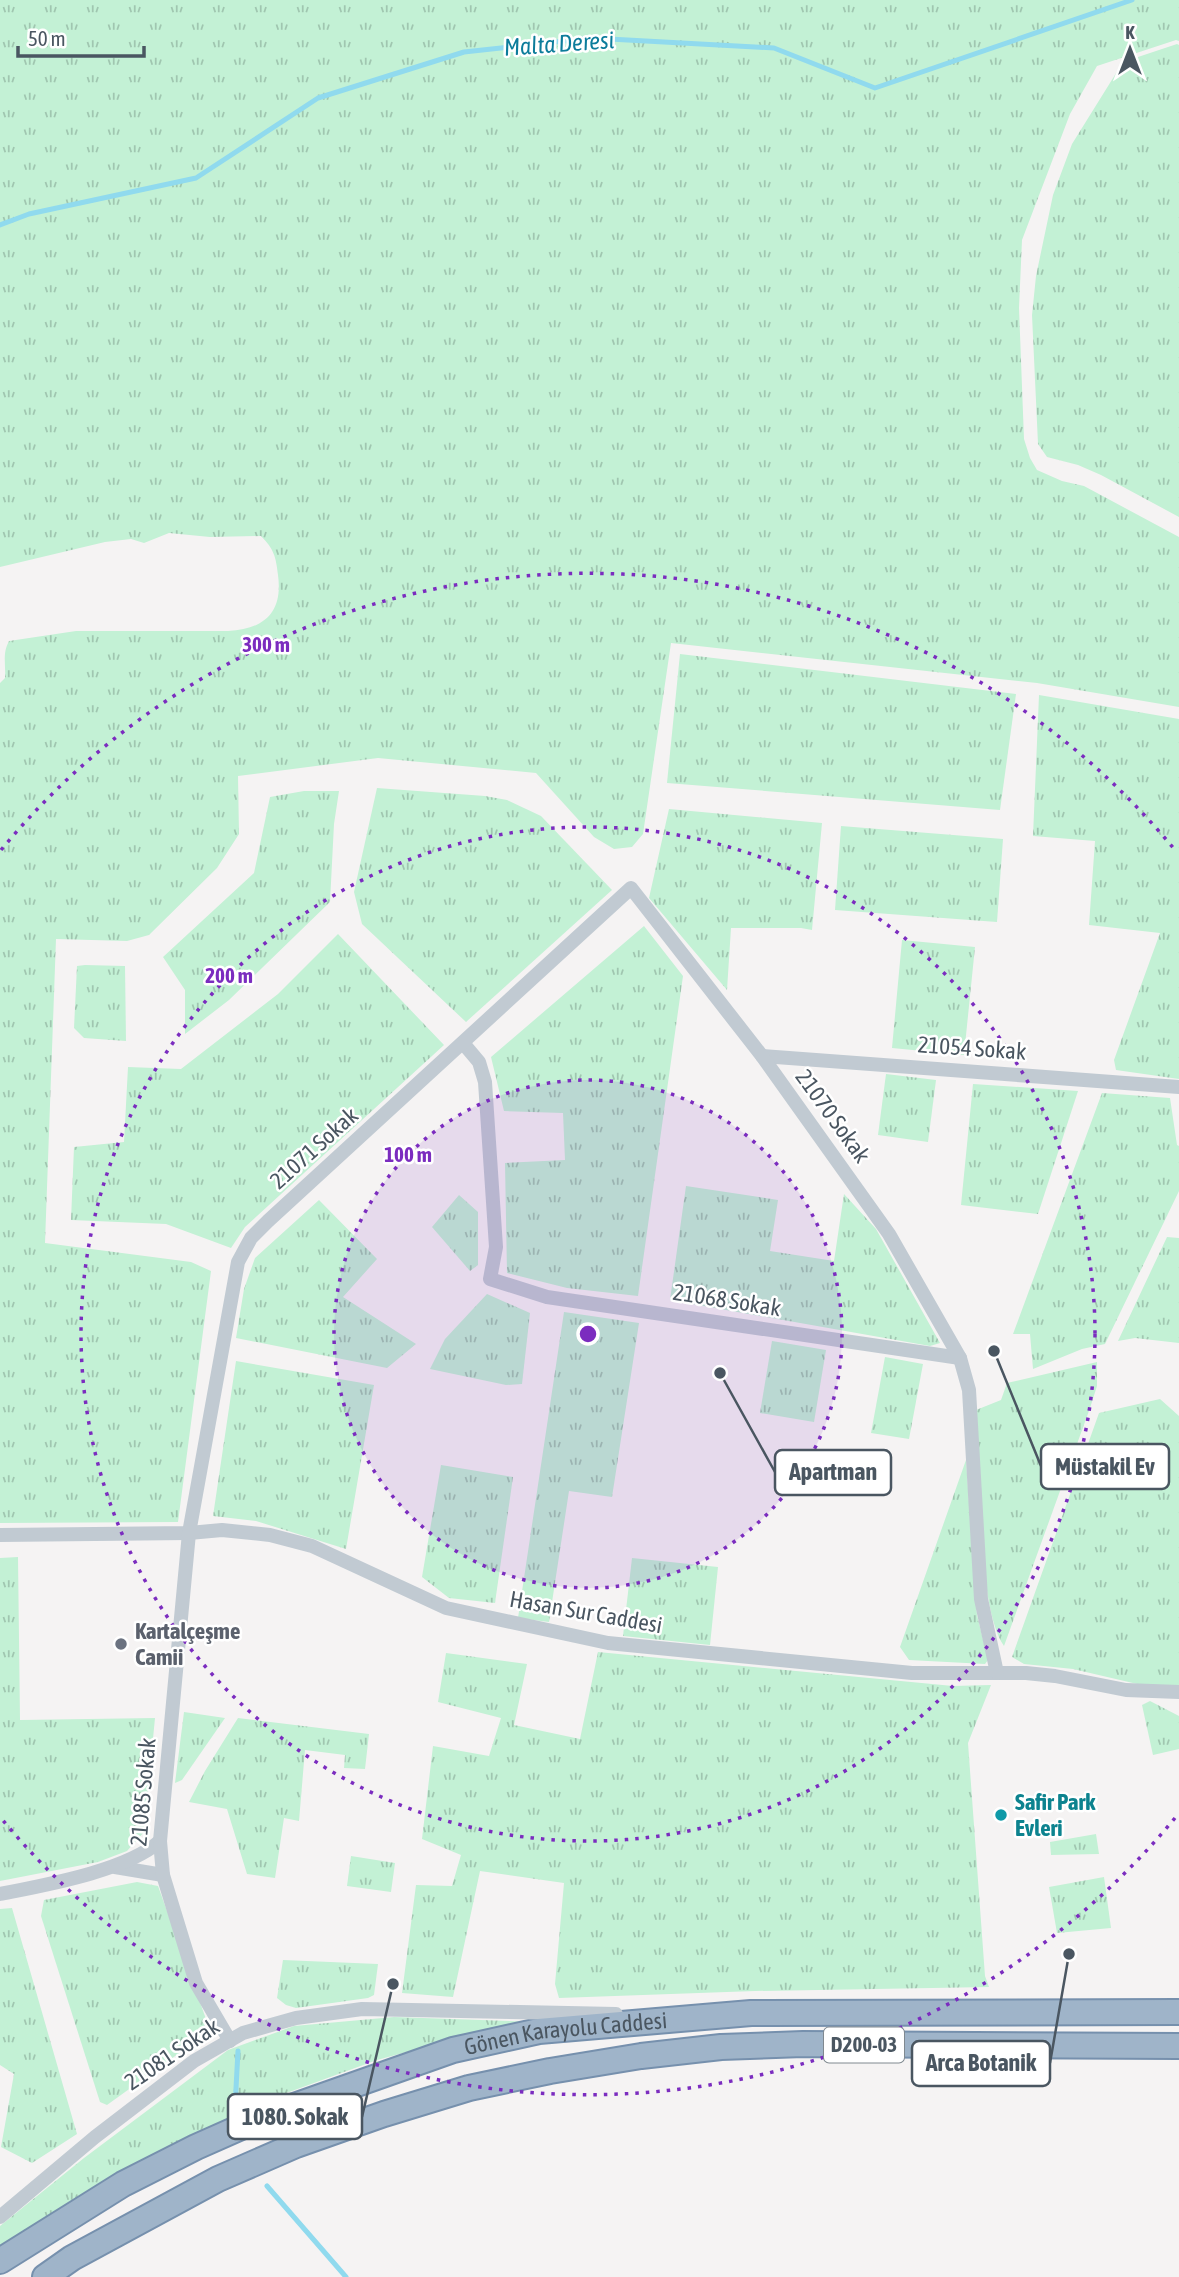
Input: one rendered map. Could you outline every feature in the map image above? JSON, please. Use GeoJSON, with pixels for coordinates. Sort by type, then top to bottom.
{"type":"FeatureCollection","features":[{"type":"Feature","properties":{"kind":"highway","name":"Gönen Karayolu Caddesi"},"geometry":{"type":"LineString","coordinates":[[0,2261],[123,2184],[266,2116],[453,2050],[539,2031],[751,2013],[1179,2012]]}},
{"type":"Feature","properties":{"kind":"highway","name":"Gönen Karayolu Caddesi"},"geometry":{"type":"LineString","coordinates":[[45,2277],[72,2258],[218,2179],[296,2145],[469,2088],[550,2071],[641,2056],[721,2047],[803,2044],[1179,2046]]}},
{"type":"Feature","properties":{"kind":"street","name":"21071 Sokak"},"geometry":{"type":"LineString","coordinates":[[189,1533],[237,1262],[251,1238],[631,888]]}},
{"type":"Feature","properties":{"kind":"street","name":"21070 Sokak"},"geometry":{"type":"LineString","coordinates":[[631,888],[762,1056],[890,1234],[960,1359],[969,1390],[981,1599],[997,1673]]}},
{"type":"Feature","properties":{"kind":"street","name":"21068 Sokak"},"geometry":{"type":"LineString","coordinates":[[463,1043],[479,1062],[485,1082],[496,1247],[490,1279],[547,1297],[960,1359]]}},
{"type":"Feature","properties":{"kind":"street","name":"21054 Sokak"},"geometry":{"type":"LineString","coordinates":[[762,1056],[1179,1087]]}},
{"type":"Feature","properties":{"kind":"street","name":"Hasan Sur Caddesi"},"geometry":{"type":"LineString","coordinates":[[0,1535],[234,1531],[270,1535],[312,1546],[446,1608],[608,1643],[903,1672],[1055,1676],[1126,1690],[1179,1692]]}},
{"type":"Feature","properties":{"kind":"street","name":"21085 Sokak"},"geometry":{"type":"LineString","coordinates":[[189,1533],[160,1841],[163,1875],[196,1983],[230,2041]]}},
{"type":"Feature","properties":{"kind":"street"},"geometry":{"type":"LineString","coordinates":[[0,1894],[113,1867],[149,1851],[160,1841]]}},
{"type":"Feature","properties":{"kind":"street"},"geometry":{"type":"LineString","coordinates":[[113,1867],[163,1875]]}},
{"type":"Feature","properties":{"kind":"street","name":"21081 Sokak"},"geometry":{"type":"LineString","coordinates":[[0,2217],[117,2120],[194,2061],[243,2033],[296,2018],[362,2009],[699,2016]]}},
{"type":"Feature","properties":{"kind":"green space"},"geometry":{"type":"Polygon","coordinates":[[[0,0],[1179,0],[1179,41],[1097,66],[1070,114],[1022,240],[1019,308],[1024,439],[1037,470],[1062,481],[1084,486],[1179,537],[1179,707],[1037,683],[671,643],[643,834],[632,847],[614,849],[594,837],[536,773],[378,758],[238,776],[239,834],[217,868],[149,935],[127,941],[56,939],[45,1243],[191,1262],[211,1271],[178,1522],[0,1523],[0,683],[5,678],[5,655],[9,641],[76,631],[228,631],[252,627],[269,616],[274,608],[278,599],[278,575],[274,554],[261,536],[210,537],[169,533],[144,543],[131,539],[105,542],[0,567],[0,0]]]}},
{"type":"Feature","properties":{"kind":"green space"},"geometry":{"type":"Polygon","coordinates":[[[1177,44],[1179,517],[1101,475],[1078,465],[1047,457],[1038,444],[1032,315],[1036,276],[1053,195],[1072,144],[1123,62],[1177,44]]]}},
{"type":"Feature","properties":{"kind":"green space"},"geometry":{"type":"Polygon","coordinates":[[[680,654],[1016,694],[1000,810],[667,783],[680,654]]]}},
{"type":"Feature","properties":{"kind":"green space"},"geometry":{"type":"Polygon","coordinates":[[[1039,695],[1179,719],[1179,1079],[1116,1070],[1114,1060],[1160,933],[1089,925],[1095,841],[1033,836],[1039,695]]]}},
{"type":"Feature","properties":{"kind":"green space"},"geometry":{"type":"Polygon","coordinates":[[[377,788],[507,800],[541,816],[612,890],[466,1022],[362,924],[354,892],[377,788]]]}},
{"type":"Feature","properties":{"kind":"green space"},"geometry":{"type":"Polygon","coordinates":[[[304,791],[339,791],[334,824],[330,902],[229,1000],[185,1034],[185,990],[163,957],[254,873],[270,797],[304,791]]]}},
{"type":"Feature","properties":{"kind":"green space"},"geometry":{"type":"Polygon","coordinates":[[[669,809],[822,823],[812,930],[731,928],[727,990],[649,898],[669,809]]]}},
{"type":"Feature","properties":{"kind":"green space"},"geometry":{"type":"Polygon","coordinates":[[[841,826],[1003,839],[997,922],[835,910],[841,826]]]}},
{"type":"Feature","properties":{"kind":"green space"},"geometry":{"type":"Polygon","coordinates":[[[644,926],[683,976],[638,1296],[567,1288],[507,1273],[505,1163],[565,1160],[563,1113],[504,1111],[491,1057],[644,926]]]}},
{"type":"Feature","properties":{"kind":"green space"},"geometry":{"type":"Polygon","coordinates":[[[338,934],[444,1045],[245,1227],[231,1248],[166,1224],[71,1220],[74,1147],[124,1142],[128,1067],[181,1069],[278,994],[338,934]]]}},
{"type":"Feature","properties":{"kind":"green space"},"geometry":{"type":"Polygon","coordinates":[[[902,940],[975,947],[964,1055],[892,1048],[902,940]]]}},
{"type":"Feature","properties":{"kind":"green space"},"geometry":{"type":"Polygon","coordinates":[[[77,966],[125,966],[126,1041],[84,1038],[74,1028],[77,966]]]}},
{"type":"Feature","properties":{"kind":"green space"},"geometry":{"type":"Polygon","coordinates":[[[886,1074],[936,1080],[928,1142],[878,1135],[886,1074]]]}},
{"type":"Feature","properties":{"kind":"green space"},"geometry":{"type":"Polygon","coordinates":[[[973,1084],[1078,1091],[1038,1214],[961,1205],[973,1084]]]}},
{"type":"Feature","properties":{"kind":"green space"},"geometry":{"type":"Polygon","coordinates":[[[1102,1093],[1170,1098],[1179,1146],[1179,1191],[1105,1344],[1082,1349],[1033,1369],[1030,1334],[1013,1334],[1102,1093]]]}},
{"type":"Feature","properties":{"kind":"green space"},"geometry":{"type":"Polygon","coordinates":[[[686,1186],[778,1200],[770,1251],[834,1261],[844,1194],[876,1229],[940,1343],[930,1346],[670,1300],[686,1186]]]}},
{"type":"Feature","properties":{"kind":"green space"},"geometry":{"type":"Polygon","coordinates":[[[459,1195],[478,1212],[478,1265],[470,1271],[432,1227],[459,1195]]]}},
{"type":"Feature","properties":{"kind":"green space"},"geometry":{"type":"Polygon","coordinates":[[[319,1200],[377,1259],[343,1297],[416,1344],[387,1368],[236,1338],[244,1289],[255,1258],[319,1200]]]}},
{"type":"Feature","properties":{"kind":"green space"},"geometry":{"type":"Polygon","coordinates":[[[1167,1237],[1179,1238],[1179,1343],[1135,1338],[1118,1341],[1167,1237]]]}},
{"type":"Feature","properties":{"kind":"green space"},"geometry":{"type":"Polygon","coordinates":[[[487,1294],[530,1313],[522,1384],[506,1385],[430,1369],[445,1339],[487,1294]]]}},
{"type":"Feature","properties":{"kind":"green space"},"geometry":{"type":"Polygon","coordinates":[[[564,1312],[639,1323],[612,1497],[569,1491],[549,1622],[518,1618],[564,1312]]]}},
{"type":"Feature","properties":{"kind":"green space"},"geometry":{"type":"Polygon","coordinates":[[[772,1341],[826,1350],[814,1422],[760,1413],[772,1341]]]}},
{"type":"Feature","properties":{"kind":"green space"},"geometry":{"type":"Polygon","coordinates":[[[885,1357],[923,1364],[909,1439],[871,1433],[885,1357]]]}},
{"type":"Feature","properties":{"kind":"green space"},"geometry":{"type":"Polygon","coordinates":[[[236,1361],[374,1385],[346,1549],[256,1521],[213,1516],[236,1361]]]}},
{"type":"Feature","properties":{"kind":"green space"},"geometry":{"type":"Polygon","coordinates":[[[1097,1362],[1097,1386],[1090,1408],[1004,1646],[995,1627],[984,1568],[976,1410],[1001,1400],[1007,1383],[1097,1362]]]}},
{"type":"Feature","properties":{"kind":"green space"},"geometry":{"type":"Polygon","coordinates":[[[1160,1399],[1179,1416],[1179,1685],[1150,1687],[1073,1669],[1024,1664],[1012,1657],[1099,1413],[1160,1399]]]}},
{"type":"Feature","properties":{"kind":"green space"},"geometry":{"type":"Polygon","coordinates":[[[966,1460],[977,1615],[988,1660],[985,1664],[909,1660],[900,1647],[966,1460]]]}},
{"type":"Feature","properties":{"kind":"green space"},"geometry":{"type":"Polygon","coordinates":[[[441,1465],[513,1477],[495,1603],[449,1598],[422,1577],[441,1465]]]}},
{"type":"Feature","properties":{"kind":"green space"},"geometry":{"type":"Polygon","coordinates":[[[18,1557],[20,1720],[155,1718],[144,1832],[127,1851],[98,1862],[0,1881],[0,1558],[18,1557]]]}},
{"type":"Feature","properties":{"kind":"green space"},"geometry":{"type":"Polygon","coordinates":[[[632,1558],[718,1567],[710,1645],[623,1636],[632,1558]]]}},
{"type":"Feature","properties":{"kind":"green space"},"geometry":{"type":"Polygon","coordinates":[[[598,1652],[953,1686],[991,1685],[968,1743],[985,1976],[989,1987],[559,1998],[555,1984],[564,1883],[480,1871],[453,1997],[402,1993],[416,1885],[452,1886],[461,1855],[422,1839],[433,1746],[489,1756],[501,1718],[438,1702],[446,1653],[527,1664],[514,1725],[580,1739],[598,1652]]]}},
{"type":"Feature","properties":{"kind":"green space"},"geometry":{"type":"Polygon","coordinates":[[[1150,1701],[1179,1716],[1179,1749],[1153,1755],[1142,1705],[1150,1701]]]}},
{"type":"Feature","properties":{"kind":"green space"},"geometry":{"type":"Polygon","coordinates":[[[184,1712],[225,1718],[182,1780],[175,1783],[184,1712]]]}},
{"type":"Feature","properties":{"kind":"green space"},"geometry":{"type":"Polygon","coordinates":[[[238,1718],[369,1734],[365,1769],[344,1768],[345,1755],[305,1750],[299,1821],[284,1818],[275,1878],[247,1874],[227,1809],[189,1802],[238,1718]]]}},
{"type":"Feature","properties":{"kind":"green space"},"geometry":{"type":"Polygon","coordinates":[[[1096,1834],[1099,1854],[1051,1855],[1050,1842],[1096,1834]]]}},
{"type":"Feature","properties":{"kind":"green space"},"geometry":{"type":"Polygon","coordinates":[[[351,1856],[395,1863],[391,1892],[347,1886],[351,1856]]]}},
{"type":"Feature","properties":{"kind":"green space"},"geometry":{"type":"Polygon","coordinates":[[[1104,1877],[1111,1928],[1057,1933],[1049,1887],[1104,1877]]]}},
{"type":"Feature","properties":{"kind":"green space"},"geometry":{"type":"Polygon","coordinates":[[[137,1882],[158,1886],[206,2019],[203,2036],[107,2105],[100,2102],[41,1916],[44,1900],[137,1882]]]}},
{"type":"Feature","properties":{"kind":"green space"},"geometry":{"type":"Polygon","coordinates":[[[12,1908],[77,2134],[32,2163],[1,2147],[14,2074],[0,2065],[0,1909],[12,1908]]]}},
{"type":"Feature","properties":{"kind":"green space"},"geometry":{"type":"Polygon","coordinates":[[[283,1960],[378,1964],[374,1995],[296,2008],[286,2005],[277,1998],[283,1960]]]}},
{"type":"Feature","properties":{"kind":"green space"},"geometry":{"type":"Polygon","coordinates":[[[394,2017],[539,2022],[377,2060],[270,2099],[122,2170],[0,2247],[0,2226],[84,2158],[228,2050],[294,2026],[394,2017]]]}},
{"type":"Feature","properties":{"kind":"waterway","name":"Malta Deresi"},"geometry":{"type":"LineString","coordinates":[[0,225],[29,214],[196,178],[318,98],[464,52],[591,38],[774,48],[875,88],[1132,0]]}},
{"type":"Feature","properties":{"kind":"waterway"},"geometry":{"type":"LineString","coordinates":[[235,2107],[238,2051]]}},
{"type":"Feature","properties":{"kind":"waterway"},"geometry":{"type":"LineString","coordinates":[[267,2186],[346,2277]]}},
{"type":"Feature","properties":{"kind":"place","name":"Müstakil Ev"},"geometry":{"type":"Point","coordinates":[994,1351]}},
{"type":"Feature","properties":{"kind":"place","name":"Apartman"},"geometry":{"type":"Point","coordinates":[720,1373]}},
{"type":"Feature","properties":{"kind":"place","name":"Kartalçeşme Camii"},"geometry":{"type":"Point","coordinates":[121,1644]}},
{"type":"Feature","properties":{"kind":"place","name":"Safir Park Evleri"},"geometry":{"type":"Point","coordinates":[1001,1815]}},
{"type":"Feature","properties":{"kind":"place","name":"Arca Botanik"},"geometry":{"type":"Point","coordinates":[1069,1954]}},
{"type":"Feature","properties":{"kind":"place","name":"1080. Sokak"},"geometry":{"type":"Point","coordinates":[393,1984]}}]}
